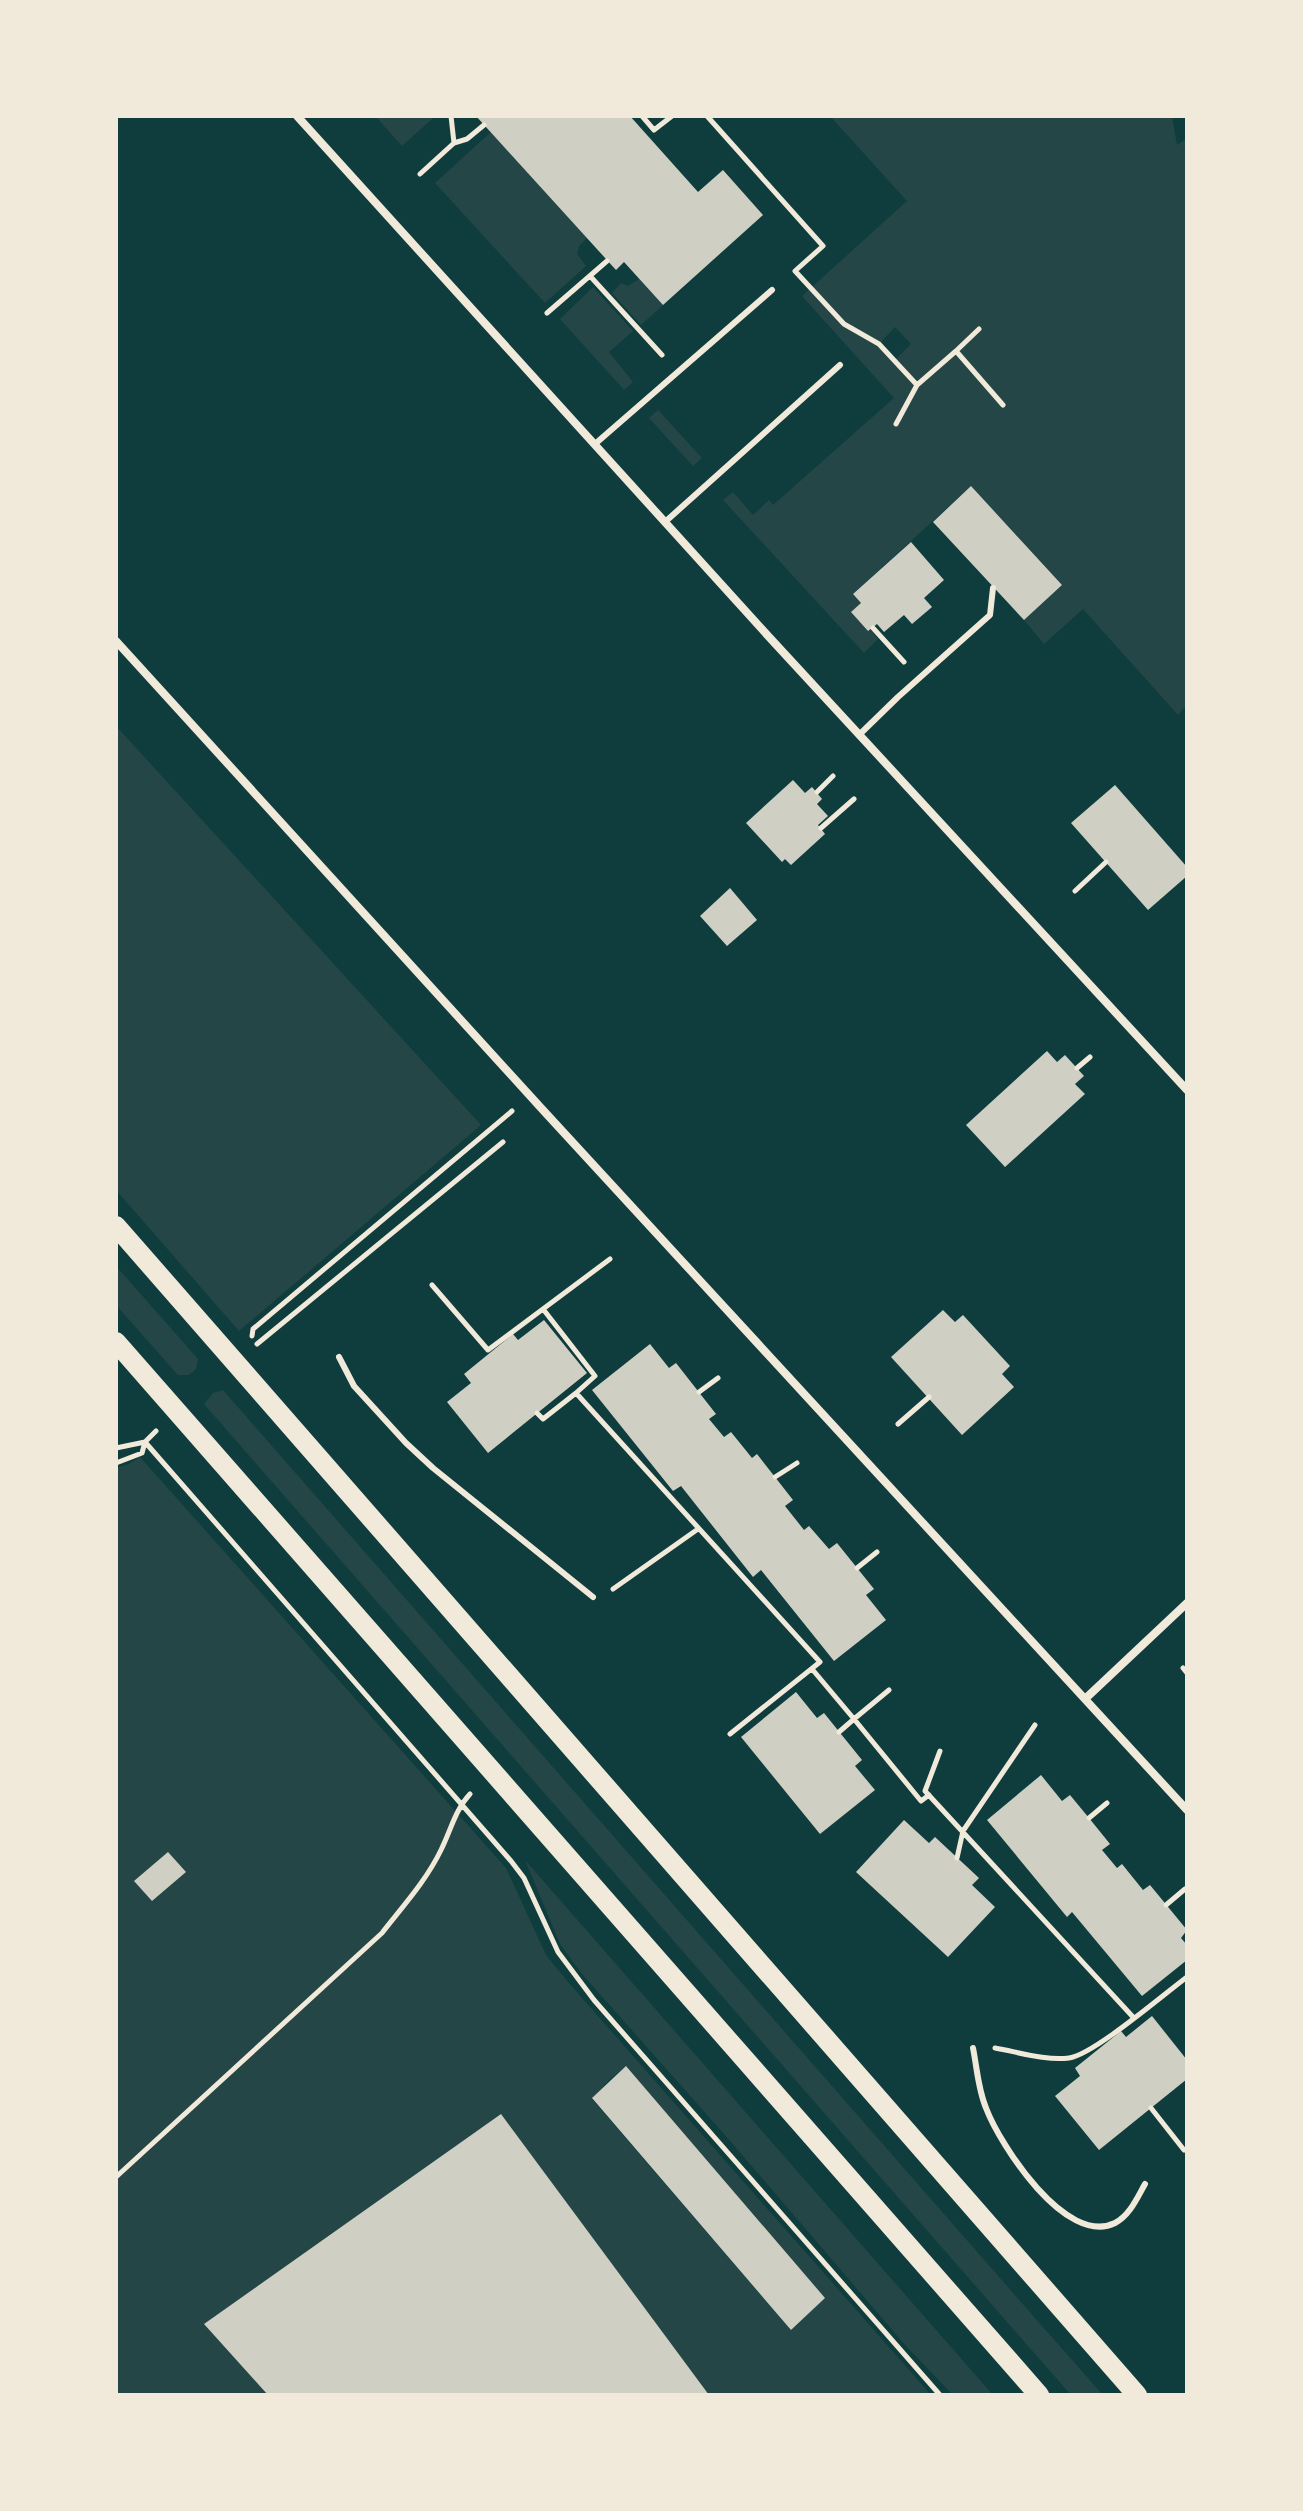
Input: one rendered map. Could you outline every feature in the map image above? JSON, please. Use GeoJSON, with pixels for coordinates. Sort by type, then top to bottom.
{"type":"FeatureCollection","features":[{"type":"Feature","properties":{"kind":"main road"},"geometry":{"type":"LineString","coordinates":[[116,1226],[1137,2395]]}},
{"type":"Feature","properties":{"kind":"main road"},"geometry":{"type":"LineString","coordinates":[[116,1342],[1039,2395]]}},
{"type":"Feature","properties":{"kind":"street"},"geometry":{"type":"LineString","coordinates":[[297,116],[1187,1090]]}},
{"type":"Feature","properties":{"kind":"street"},"geometry":{"type":"LineString","coordinates":[[116,641],[1187,1810]]}},
{"type":"Feature","properties":{"kind":"street"},"geometry":{"type":"LineString","coordinates":[[1085,1699],[1187,1603]]}},
{"type":"Feature","properties":{"kind":"lane"},"geometry":{"type":"LineString","coordinates":[[595,444],[772,290]]}},
{"type":"Feature","properties":{"kind":"lane"},"geometry":{"type":"LineString","coordinates":[[665,522],[840,365]]}},
{"type":"Feature","properties":{"kind":"lane"},"geometry":{"type":"LineString","coordinates":[[860,734],[990,615],[993,588]]}},
{"type":"Feature","properties":{"kind":"lane"},"geometry":{"type":"LineString","coordinates":[[339,1357],[354,1386],[424,1460],[593,1597]]}},
{"type":"Feature","properties":{"kind":"lane"},"geometry":{"type":"LineString","coordinates":[[973,2048],[986,2108],[1000,2138],[1019,2166],[1052,2204],[1084,2224],[1111,2225],[1130,2209],[1145,2184]]}},
{"type":"Feature","properties":{"kind":"path"},"geometry":{"type":"LineString","coordinates":[[451,116],[454,143]]}},
{"type":"Feature","properties":{"kind":"path"},"geometry":{"type":"LineString","coordinates":[[642,116],[654,130],[672,116]]}},
{"type":"Feature","properties":{"kind":"path"},"geometry":{"type":"LineString","coordinates":[[707,116],[823,246],[787,278]]}},
{"type":"Feature","properties":{"kind":"path"},"geometry":{"type":"LineString","coordinates":[[420,174],[454,143],[467,139],[484,125]]}},
{"type":"Feature","properties":{"kind":"path"},"geometry":{"type":"LineString","coordinates":[[736,148],[741,143]]}},
{"type":"Feature","properties":{"kind":"path"},"geometry":{"type":"LineString","coordinates":[[547,313],[607,261]]}},
{"type":"Feature","properties":{"kind":"path"},"geometry":{"type":"LineString","coordinates":[[795,271],[844,324],[879,344],[917,385]]}},
{"type":"Feature","properties":{"kind":"path"},"geometry":{"type":"LineString","coordinates":[[590,276],[677,371]]}},
{"type":"Feature","properties":{"kind":"path"},"geometry":{"type":"LineString","coordinates":[[896,424],[917,385],[979,329]]}},
{"type":"Feature","properties":{"kind":"path"},"geometry":{"type":"LineString","coordinates":[[956,351],[1003,405]]}},
{"type":"Feature","properties":{"kind":"path"},"geometry":{"type":"LineString","coordinates":[[873,628],[919,678]]}},
{"type":"Feature","properties":{"kind":"path"},"geometry":{"type":"LineString","coordinates":[[817,792],[833,776]]}},
{"type":"Feature","properties":{"kind":"path"},"geometry":{"type":"LineString","coordinates":[[821,828],[854,799]]}},
{"type":"Feature","properties":{"kind":"path"},"geometry":{"type":"LineString","coordinates":[[1075,891],[1106,862]]}},
{"type":"Feature","properties":{"kind":"path"},"geometry":{"type":"LineString","coordinates":[[1077,1068],[1090,1057]]}},
{"type":"Feature","properties":{"kind":"path"},"geometry":{"type":"LineString","coordinates":[[491,1128],[253,1329],[251,1345],[259,1344],[503,1142]]}},
{"type":"Feature","properties":{"kind":"path"},"geometry":{"type":"LineString","coordinates":[[361,1227],[366,1233]]}},
{"type":"Feature","properties":{"kind":"path"},"geometry":{"type":"LineString","coordinates":[[432,1285],[489,1351],[610,1259]]}},
{"type":"Feature","properties":{"kind":"path"},"geometry":{"type":"LineString","coordinates":[[537,1413],[543,1419],[595,1376],[543,1309]]}},
{"type":"Feature","properties":{"kind":"path"},"geometry":{"type":"LineString","coordinates":[[699,1392],[718,1378]]}},
{"type":"Feature","properties":{"kind":"path"},"geometry":{"type":"LineString","coordinates":[[576,1393],[820,1662],[730,1734]]}},
{"type":"Feature","properties":{"kind":"path"},"geometry":{"type":"LineString","coordinates":[[898,1424],[929,1397]]}},
{"type":"Feature","properties":{"kind":"path"},"geometry":{"type":"LineString","coordinates":[[116,1448],[145,1442]]}},
{"type":"Feature","properties":{"kind":"path"},"geometry":{"type":"LineString","coordinates":[[116,1463],[142,1453],[145,1442]]}},
{"type":"Feature","properties":{"kind":"path"},"geometry":{"type":"LineString","coordinates":[[145,1442],[524,1878],[558,1952],[594,2000],[940,2395]]}},
{"type":"Feature","properties":{"kind":"path"},"geometry":{"type":"LineString","coordinates":[[775,1477],[797,1463]]}},
{"type":"Feature","properties":{"kind":"path"},"geometry":{"type":"LineString","coordinates":[[593,1597],[614,1589],[698,1529]]}},
{"type":"Feature","properties":{"kind":"path"},"geometry":{"type":"LineString","coordinates":[[857,1568],[877,1552]]}},
{"type":"Feature","properties":{"kind":"path"},"geometry":{"type":"LineString","coordinates":[[812,1669],[921,1801],[929,1795]]}},
{"type":"Feature","properties":{"kind":"path"},"geometry":{"type":"LineString","coordinates":[[839,1732],[889,1690]]}},
{"type":"Feature","properties":{"kind":"path"},"geometry":{"type":"LineString","coordinates":[[957,1858],[963,1831],[1035,1725]]}},
{"type":"Feature","properties":{"kind":"path"},"geometry":{"type":"LineString","coordinates":[[940,1751],[925,1791],[1133,2017]]}},
{"type":"Feature","properties":{"kind":"path"},"geometry":{"type":"LineString","coordinates":[[116,2177],[382,1933],[417,1890],[441,1850],[461,1804],[472,1792]]}},
{"type":"Feature","properties":{"kind":"path"},"geometry":{"type":"LineString","coordinates":[[1089,1818],[1107,1803]]}},
{"type":"Feature","properties":{"kind":"path"},"geometry":{"type":"LineString","coordinates":[[1166,1905],[1185,1889]]}},
{"type":"Feature","properties":{"kind":"path"},"geometry":{"type":"LineString","coordinates":[[973,2048],[992,2047],[1072,2058],[1104,2042],[1187,1977]]}},
{"type":"Feature","properties":{"kind":"path"},"geometry":{"type":"LineString","coordinates":[[1151,2108],[1184,2150]]}},
{"type":"Feature","properties":{"kind":"shaded area"},"geometry":{"type":"Polygon","coordinates":[[[375,116],[432,116],[432,119],[402,146],[375,116]]]}},
{"type":"Feature","properties":{"kind":"shaded area"},"geometry":{"type":"Polygon","coordinates":[[[830,116],[1172,116],[1177,145],[1187,138],[1187,705],[1178,715],[1083,609],[1044,644],[1024,620],[1062,585],[971,486],[853,594],[861,603],[868,631],[870,629],[878,639],[864,653],[723,500],[733,492],[753,515],[769,500],[773,505],[894,398],[802,296],[907,201],[830,116]],[[895,327],[879,344],[895,360],[911,344],[895,327]]]}},
{"type":"Feature","properties":{"kind":"shaded area"},"geometry":{"type":"Polygon","coordinates":[[[491,132],[587,238],[579,246],[577,254],[586,266],[545,303],[435,183],[491,132]]]}},
{"type":"Feature","properties":{"kind":"shaded area"},"geometry":{"type":"Polygon","coordinates":[[[639,279],[663,305],[641,325],[612,293],[621,283],[628,286],[639,279]]]}},
{"type":"Feature","properties":{"kind":"shaded area"},"geometry":{"type":"Polygon","coordinates":[[[593,287],[633,331],[609,352],[633,382],[624,390],[560,319],[593,287]]]}},
{"type":"Feature","properties":{"kind":"shaded area"},"geometry":{"type":"Polygon","coordinates":[[[658,410],[702,458],[693,466],[649,418],[658,410]]]}},
{"type":"Feature","properties":{"kind":"shaded area"},"geometry":{"type":"Polygon","coordinates":[[[116,726],[481,1125],[239,1331],[116,1190],[116,726]]]}},
{"type":"Feature","properties":{"kind":"shaded area"},"geometry":{"type":"Polygon","coordinates":[[[116,1266],[198,1359],[196,1369],[189,1375],[178,1375],[116,1305],[116,1266]]]}},
{"type":"Feature","properties":{"kind":"shaded area"},"geometry":{"type":"Polygon","coordinates":[[[223,1390],[1103,2395],[1071,2395],[204,1404],[213,1393],[223,1390]]]}},
{"type":"Feature","properties":{"kind":"shaded area"},"geometry":{"type":"Polygon","coordinates":[[[140,1457],[506,1868],[546,1955],[931,2395],[116,2395],[116,1468],[140,1457]],[[626,2066],[610,2079],[592,2099],[791,2330],[824,2298],[626,2066]]]}},
{"type":"Feature","properties":{"kind":"shaded area"},"geometry":{"type":"Polygon","coordinates":[[[525,1860],[993,2395],[953,2395],[907,2347],[582,1974],[560,1944],[525,1860]]]}},
{"type":"Feature","properties":{"kind":"building"},"geometry":{"type":"Polygon","coordinates":[[[476,116],[630,116],[698,192],[723,170],[763,215],[663,305],[624,262],[616,270],[476,116]]]}},
{"type":"Feature","properties":{"kind":"building"},"geometry":{"type":"Polygon","coordinates":[[[971,486],[1062,585],[1024,620],[933,522],[971,486]]]}},
{"type":"Feature","properties":{"kind":"building"},"geometry":{"type":"Polygon","coordinates":[[[911,542],[944,580],[924,598],[932,607],[912,624],[904,615],[884,632],[877,624],[868,631],[851,612],[861,603],[853,594],[911,542]]]}},
{"type":"Feature","properties":{"kind":"building"},"geometry":{"type":"Polygon","coordinates":[[[793,780],[805,793],[812,787],[822,799],[817,804],[828,816],[818,825],[825,834],[791,865],[785,859],[782,862],[746,823],[793,780]]]}},
{"type":"Feature","properties":{"kind":"building"},"geometry":{"type":"Polygon","coordinates":[[[1115,785],[1187,867],[1187,876],[1148,910],[1071,823],[1115,785]]]}},
{"type":"Feature","properties":{"kind":"building"},"geometry":{"type":"Polygon","coordinates":[[[730,888],[757,920],[727,946],[700,916],[730,888]]]}},
{"type":"Feature","properties":{"kind":"building"},"geometry":{"type":"Polygon","coordinates":[[[1047,1051],[1057,1062],[1065,1055],[1084,1076],[1075,1084],[1085,1094],[1005,1167],[966,1125],[1047,1051]]]}},
{"type":"Feature","properties":{"kind":"building"},"geometry":{"type":"Polygon","coordinates":[[[943,1310],[955,1322],[963,1315],[1010,1366],[1002,1374],[1014,1387],[962,1435],[891,1357],[943,1310]]]}},
{"type":"Feature","properties":{"kind":"building"},"geometry":{"type":"Polygon","coordinates":[[[544,1320],[587,1373],[488,1453],[447,1402],[471,1383],[464,1374],[513,1334],[518,1340],[544,1320]]]}},
{"type":"Feature","properties":{"kind":"building"},"geometry":{"type":"Polygon","coordinates":[[[650,1344],[669,1368],[676,1363],[716,1414],[709,1419],[724,1437],[731,1432],[752,1458],[757,1454],[793,1500],[785,1506],[804,1530],[809,1526],[829,1549],[837,1543],[874,1589],[866,1595],[886,1620],[834,1661],[761,1570],[753,1577],[681,1486],[673,1491],[592,1390],[650,1344]]]}},
{"type":"Feature","properties":{"kind":"building"},"geometry":{"type":"Polygon","coordinates":[[[796,1692],[817,1718],[824,1713],[862,1760],[855,1766],[875,1790],[820,1834],[741,1737],[796,1692]]]}},
{"type":"Feature","properties":{"kind":"building"},"geometry":{"type":"Polygon","coordinates":[[[1041,1775],[1062,1801],[1070,1795],[1089,1818],[1110,1844],[1102,1850],[1117,1868],[1122,1864],[1143,1890],[1150,1885],[1187,1930],[1181,1938],[1187,1945],[1187,1960],[1142,1996],[1072,1912],[1067,1917],[987,1820],[1041,1775]]]}},
{"type":"Feature","properties":{"kind":"building"},"geometry":{"type":"Polygon","coordinates":[[[904,1820],[929,1843],[935,1837],[979,1878],[972,1885],[995,1907],[948,1957],[856,1872],[904,1820]]]}},
{"type":"Feature","properties":{"kind":"building"},"geometry":{"type":"Polygon","coordinates":[[[168,1852],[186,1872],[152,1901],[134,1881],[168,1852]]]}},
{"type":"Feature","properties":{"kind":"building"},"geometry":{"type":"Polygon","coordinates":[[[1152,2016],[1187,2060],[1187,2079],[1099,2150],[1055,2096],[1080,2076],[1075,2068],[1121,2031],[1126,2037],[1152,2016]]]}},
{"type":"Feature","properties":{"kind":"building"},"geometry":{"type":"Polygon","coordinates":[[[626,2066],[825,2298],[791,2330],[592,2098],[626,2066]]]}},
{"type":"Feature","properties":{"kind":"building"},"geometry":{"type":"Polygon","coordinates":[[[501,2114],[709,2395],[268,2395],[204,2324],[501,2114]]]}}]}
